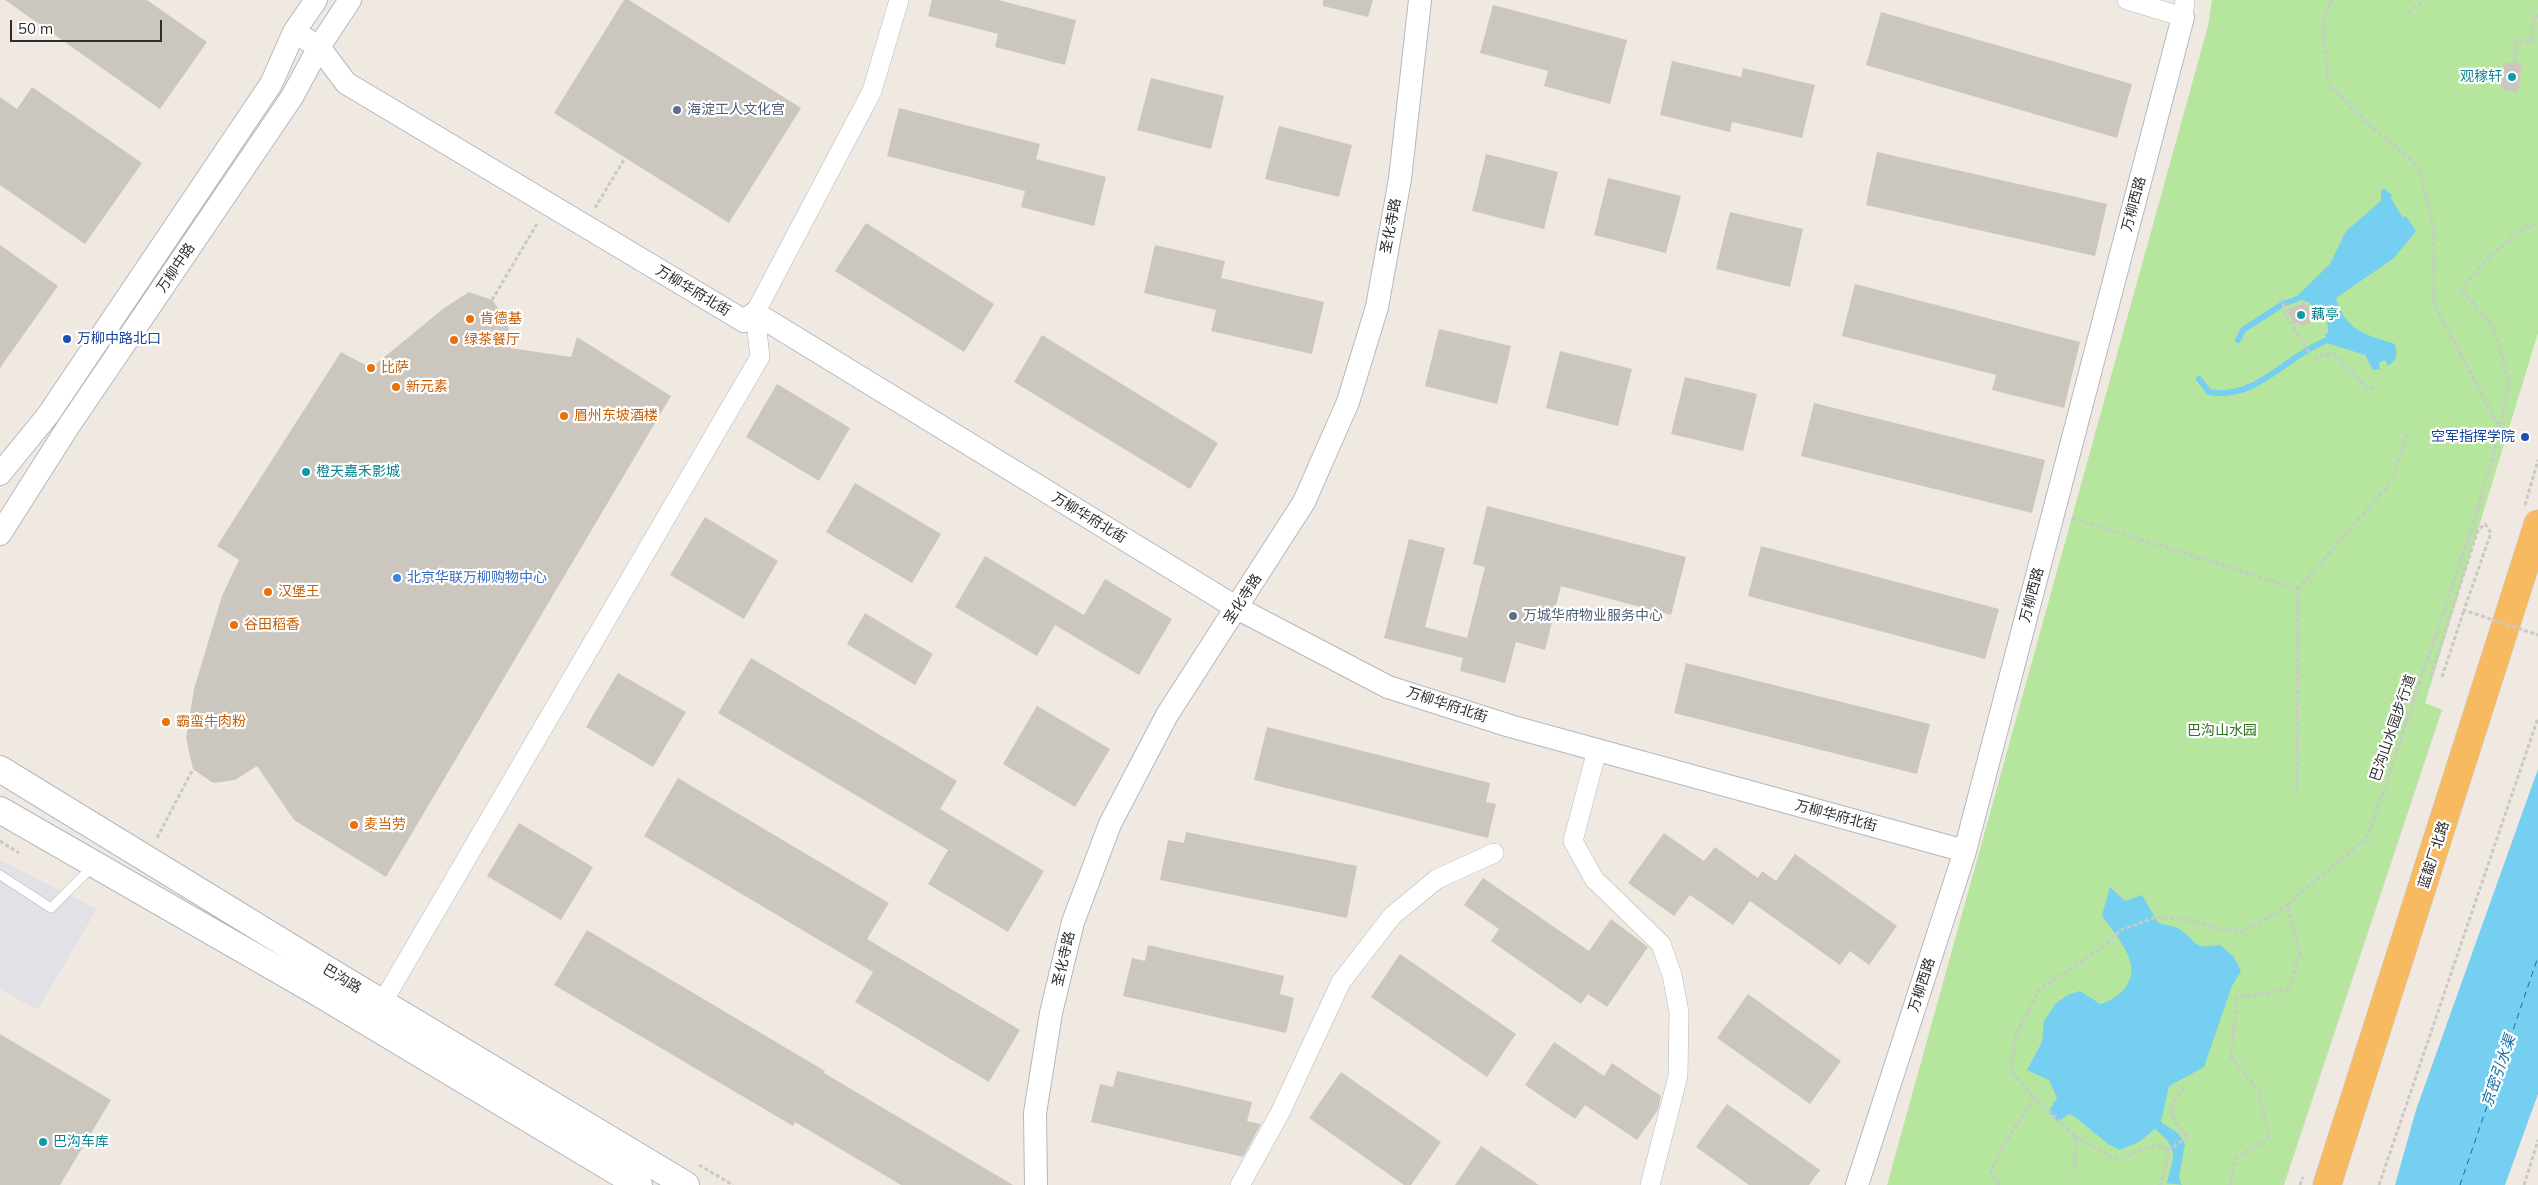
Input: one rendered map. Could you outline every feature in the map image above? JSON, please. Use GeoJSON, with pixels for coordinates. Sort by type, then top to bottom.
{"type":"FeatureCollection","features":[{"type":"Feature","properties":{"kind":"highway","name":"蓝靛厂北路"},"geometry":{"type":"LineString","coordinates":[[2327,1185],[2538,524]]}},
{"type":"Feature","properties":{"kind":"main road","name":"巴沟路"},"geometry":{"type":"LineString","coordinates":[[0,769],[686,1185]]}},
{"type":"Feature","properties":{"kind":"main road","name":"巴沟路"},"geometry":{"type":"LineString","coordinates":[[0,810],[315,991],[639,1185]]}},
{"type":"Feature","properties":{"kind":"street","name":"万柳中路"},"geometry":{"type":"LineString","coordinates":[[0,474],[48,415],[265,92],[294,32],[316,0]]}},
{"type":"Feature","properties":{"kind":"street","name":"万柳中路"},"geometry":{"type":"LineString","coordinates":[[0,534],[78,412],[292,97],[319,47],[350,0]]}},
{"type":"Feature","properties":{"kind":"street"},"geometry":{"type":"LineString","coordinates":[[382,1002],[760,357],[754,313],[872,91],[899,0]]}},
{"type":"Feature","properties":{"kind":"street","name":"圣化寺路"},"geometry":{"type":"LineString","coordinates":[[1036,1185],[1035,1113],[1051,1013],[1073,922],[1110,824],[1167,715],[1304,502],[1351,393],[1376,307],[1400,178],[1420,0]]}},
{"type":"Feature","properties":{"kind":"street"},"geometry":{"type":"LineString","coordinates":[[2127,0],[2184,8]]}},
{"type":"Feature","properties":{"kind":"street","name":"万柳西路"},"geometry":{"type":"LineString","coordinates":[[1857,1185],[1965,851],[2184,8]]}},
{"type":"Feature","properties":{"kind":"street","name":"万柳华府北街"},"geometry":{"type":"LineString","coordinates":[[294,32],[319,47],[346,83],[584,226],[744,321],[754,313],[1237,608],[1388,687],[1510,726],[1965,851]]}},
{"type":"Feature","properties":{"kind":"street"},"geometry":{"type":"LineString","coordinates":[[1597,750],[1573,841],[1594,879],[1661,944],[1672,975],[1679,1012],[1678,1076],[1650,1185]]}},
{"type":"Feature","properties":{"kind":"street"},"geometry":{"type":"LineString","coordinates":[[1240,1185],[1280,1113],[1341,982],[1392,916],[1437,879],[1494,853]]}},
{"type":"Feature","properties":{"kind":"lane"},"geometry":{"type":"LineString","coordinates":[[0,875],[51,908],[93,865]]}},
{"type":"Feature","properties":{"kind":"path"},"geometry":{"type":"LineString","coordinates":[[2332,0],[2323,22],[2328,84],[2363,119],[2418,166],[2434,229],[2434,304],[2500,430]]}},
{"type":"Feature","properties":{"kind":"path"},"geometry":{"type":"LineString","coordinates":[[2408,13],[2424,0]]}},
{"type":"Feature","properties":{"kind":"path"},"geometry":{"type":"LineString","coordinates":[[2515,63],[2516,40],[2530,42],[2534,16],[2538,16]]}},
{"type":"Feature","properties":{"kind":"path"},"geometry":{"type":"LineString","coordinates":[[584,226],[626,158]]}},
{"type":"Feature","properties":{"kind":"path"},"geometry":{"type":"LineString","coordinates":[[492,300],[548,204]]}},
{"type":"Feature","properties":{"kind":"path","name":"巴沟山水园步行道"},"geometry":{"type":"LineString","coordinates":[[2034,1097],[2011,1071],[2016,1034],[2040,989],[2103,947],[2121,930],[2156,917],[2195,921],[2217,928],[2242,932],[2288,905],[2368,836],[2476,515],[2500,430],[2509,382],[2493,327],[2461,289],[2483,264],[2518,231],[2538,223]]}},
{"type":"Feature","properties":{"kind":"path"},"geometry":{"type":"LineString","coordinates":[[2283,297],[2284,312],[2309,352]]}},
{"type":"Feature","properties":{"kind":"path"},"geometry":{"type":"LineString","coordinates":[[2314,360],[2322,356],[2334,354],[2368,388],[2378,388]]}},
{"type":"Feature","properties":{"kind":"path"},"geometry":{"type":"LineString","coordinates":[[2297,794],[2298,589],[2392,481],[2406,432]]}},
{"type":"Feature","properties":{"kind":"path"},"geometry":{"type":"LineString","coordinates":[[2054,512],[2298,589]]}},
{"type":"Feature","properties":{"kind":"path"},"geometry":{"type":"LineString","coordinates":[[2431,676],[2478,530],[2485,524],[2490,533],[2442,677]]}},
{"type":"Feature","properties":{"kind":"path"},"geometry":{"type":"LineString","coordinates":[[2464,610],[2538,635]]}},
{"type":"Feature","properties":{"kind":"path"},"geometry":{"type":"LineString","coordinates":[[2379,1185],[2538,718]]}},
{"type":"Feature","properties":{"kind":"path"},"geometry":{"type":"LineString","coordinates":[[157,839],[193,769]]}},
{"type":"Feature","properties":{"kind":"path"},"geometry":{"type":"LineString","coordinates":[[0,841],[19,853]]}},
{"type":"Feature","properties":{"kind":"path"},"geometry":{"type":"LineString","coordinates":[[2230,1185],[2236,1158],[2269,1138],[2259,1091],[2231,1057],[2237,998],[2289,989],[2300,953],[2288,905]]}},
{"type":"Feature","properties":{"kind":"path"},"geometry":{"type":"LineString","coordinates":[[2160,1185],[2168,1150],[2183,1138],[2188,1137],[2176,1125],[2171,1112],[2173,1100],[2185,1088]]}},
{"type":"Feature","properties":{"kind":"path"},"geometry":{"type":"LineString","coordinates":[[1999,1185],[1991,1172],[2004,1145],[2034,1097],[2075,1136],[2115,1159],[2138,1153],[2154,1145],[2162,1145],[2168,1150]]}},
{"type":"Feature","properties":{"kind":"path"},"geometry":{"type":"LineString","coordinates":[[2075,1136],[2075,1173]]}},
{"type":"Feature","properties":{"kind":"path"},"geometry":{"type":"LineString","coordinates":[[2524,1185],[2538,1140]]}},
{"type":"Feature","properties":{"kind":"shaded area"},"geometry":{"type":"Polygon","coordinates":[[[0,860],[97,909],[37,1010],[0,989],[0,860]]]}},
{"type":"Feature","properties":{"kind":"green space","name":"巴沟山水园"},"geometry":{"type":"Polygon","coordinates":[[[2212,0],[2538,0],[2538,333],[2425,703],[2442,710],[2284,1185],[1887,1185],[2208,26],[2212,0]]]}},
{"type":"Feature","properties":{"kind":"water"},"geometry":{"type":"Polygon","coordinates":[[[2384,188],[2393,196],[2390,197],[2403,218],[2406,216],[2416,231],[2394,258],[2336,298],[2345,318],[2351,325],[2366,334],[2395,344],[2396,354],[2394,361],[2388,366],[2385,360],[2379,363],[2380,369],[2373,370],[2365,355],[2327,343],[2325,334],[2328,333],[2327,318],[2308,302],[2297,299],[2297,296],[2330,264],[2346,231],[2381,201],[2381,191],[2384,188]]]}},
{"type":"Feature","properties":{"kind":"water","name":"京密引水渠"},"geometry":{"type":"Polygon","coordinates":[[[2538,769],[2538,1094],[2505,1185],[2395,1185],[2416,1110],[2538,769]]]}},
{"type":"Feature","properties":{"kind":"water"},"geometry":{"type":"Polygon","coordinates":[[[2110,887],[2125,901],[2142,895],[2158,923],[2179,929],[2200,946],[2220,945],[2234,957],[2241,971],[2232,986],[2204,1067],[2169,1086],[2161,1122],[2178,1133],[2185,1144],[2179,1178],[2182,1185],[2167,1183],[2173,1159],[2172,1148],[2155,1129],[2139,1142],[2120,1150],[2108,1144],[2069,1114],[2058,1122],[2048,1112],[2057,1098],[2049,1080],[2027,1070],[2042,1042],[2044,1021],[2056,1003],[2068,995],[2080,991],[2100,1004],[2114,998],[2129,981],[2131,966],[2127,952],[2102,915],[2110,887]]]}},
{"type":"Feature","properties":{"kind":"building"},"geometry":{"type":"Polygon","coordinates":[[[5,0],[147,0],[207,42],[160,109],[5,0]]]}},
{"type":"Feature","properties":{"kind":"building","name":"海淀工人文化宫"},"geometry":{"type":"Polygon","coordinates":[[[624,0],[629,0],[801,108],[729,223],[554,113],[624,0]]]}},
{"type":"Feature","properties":{"kind":"building"},"geometry":{"type":"Polygon","coordinates":[[[932,0],[998,0],[1076,20],[1065,65],[995,47],[998,34],[928,16],[932,0]]]}},
{"type":"Feature","properties":{"kind":"building"},"geometry":{"type":"Polygon","coordinates":[[[1323,0],[1373,0],[1368,17],[1323,6],[1323,0]]]}},
{"type":"Feature","properties":{"kind":"building"},"geometry":{"type":"Polygon","coordinates":[[[1493,5],[1627,40],[1610,104],[1544,86],[1548,71],[1480,53],[1493,5]]]}},
{"type":"Feature","properties":{"kind":"building"},"geometry":{"type":"Polygon","coordinates":[[[1881,12],[2132,84],[2117,138],[1866,65],[1881,12]]]}},
{"type":"Feature","properties":{"kind":"building"},"geometry":{"type":"Polygon","coordinates":[[[1672,61],[1741,77],[1743,68],[1815,85],[1802,138],[1732,122],[1730,132],[1660,115],[1672,61]]]}},
{"type":"Feature","properties":{"kind":"building","name":"观稼轩"},"geometry":{"type":"Polygon","coordinates":[[[2505,62],[2522,64],[2518,92],[2501,89],[2505,62]]]}},
{"type":"Feature","properties":{"kind":"building"},"geometry":{"type":"Polygon","coordinates":[[[1151,78],[1224,96],[1211,149],[1137,130],[1151,78]]]}},
{"type":"Feature","properties":{"kind":"building"},"geometry":{"type":"Polygon","coordinates":[[[32,87],[142,163],[85,244],[0,185],[0,97],[17,109],[32,87]]]}},
{"type":"Feature","properties":{"kind":"building"},"geometry":{"type":"Polygon","coordinates":[[[899,108],[1040,144],[1036,159],[1106,177],[1094,226],[1021,207],[1025,191],[887,156],[899,108]]]}},
{"type":"Feature","properties":{"kind":"building"},"geometry":{"type":"Polygon","coordinates":[[[1279,126],[1352,145],[1339,197],[1265,179],[1279,126]]]}},
{"type":"Feature","properties":{"kind":"building"},"geometry":{"type":"Polygon","coordinates":[[[1877,152],[2107,204],[2095,256],[1866,205],[1877,152]]]}},
{"type":"Feature","properties":{"kind":"building"},"geometry":{"type":"Polygon","coordinates":[[[1486,154],[1558,172],[1544,229],[1472,211],[1486,154]]]}},
{"type":"Feature","properties":{"kind":"building"},"geometry":{"type":"Polygon","coordinates":[[[1608,178],[1681,196],[1666,253],[1594,235],[1608,178]]]}},
{"type":"Feature","properties":{"kind":"building"},"geometry":{"type":"Polygon","coordinates":[[[1730,212],[1803,229],[1790,287],[1716,269],[1730,212]]]}},
{"type":"Feature","properties":{"kind":"building"},"geometry":{"type":"Polygon","coordinates":[[[866,223],[994,304],[964,352],[835,271],[866,223]]]}},
{"type":"Feature","properties":{"kind":"building"},"geometry":{"type":"Polygon","coordinates":[[[0,245],[58,286],[0,368],[0,245]]]}},
{"type":"Feature","properties":{"kind":"building"},"geometry":{"type":"Polygon","coordinates":[[[1155,245],[1225,261],[1221,278],[1324,302],[1312,354],[1211,331],[1216,310],[1144,293],[1155,245]]]}},
{"type":"Feature","properties":{"kind":"building"},"geometry":{"type":"Polygon","coordinates":[[[1855,284],[2080,342],[2064,408],[1992,390],[1996,375],[1842,336],[1855,284]]]}},
{"type":"Feature","properties":{"kind":"building","name":"北京华联万柳购物中心"},"geometry":{"type":"Polygon","coordinates":[[[469,292],[492,300],[508,321],[510,348],[571,357],[577,337],[671,396],[386,877],[294,820],[257,766],[235,780],[213,783],[193,769],[186,738],[194,689],[222,596],[239,560],[217,546],[341,352],[371,368],[444,308],[469,292]]]}},
{"type":"Feature","properties":{"kind":"building","name":"藕亭"},"geometry":{"type":"Polygon","coordinates":[[[2304,302],[2306,306],[2308,305],[2316,319],[2300,327],[2299,323],[2294,324],[2287,310],[2304,302]]]}},
{"type":"Feature","properties":{"kind":"building"},"geometry":{"type":"Polygon","coordinates":[[[1439,329],[1511,346],[1497,404],[1425,386],[1439,329]]]}},
{"type":"Feature","properties":{"kind":"building"},"geometry":{"type":"Polygon","coordinates":[[[1042,335],[1218,443],[1190,489],[1014,382],[1042,335]]]}},
{"type":"Feature","properties":{"kind":"building"},"geometry":{"type":"Polygon","coordinates":[[[1560,351],[1632,369],[1618,426],[1546,408],[1560,351]]]}},
{"type":"Feature","properties":{"kind":"building"},"geometry":{"type":"Polygon","coordinates":[[[1685,377],[1757,394],[1743,451],[1671,434],[1685,377]]]}},
{"type":"Feature","properties":{"kind":"building"},"geometry":{"type":"Polygon","coordinates":[[[777,384],[850,428],[819,481],[746,437],[777,384]]]}},
{"type":"Feature","properties":{"kind":"building"},"geometry":{"type":"Polygon","coordinates":[[[1814,403],[2045,460],[2032,513],[1801,456],[1814,403]]]}},
{"type":"Feature","properties":{"kind":"building"},"geometry":{"type":"Polygon","coordinates":[[[855,483],[941,534],[912,583],[826,532],[855,483]]]}},
{"type":"Feature","properties":{"kind":"building"},"geometry":{"type":"Polygon","coordinates":[[[1487,506],[1686,557],[1671,615],[1561,586],[1545,650],[1516,642],[1505,683],[1460,671],[1463,658],[1384,638],[1409,539],[1445,548],[1425,627],[1467,638],[1485,567],[1473,564],[1487,506]]]}},
{"type":"Feature","properties":{"kind":"building"},"geometry":{"type":"Polygon","coordinates":[[[705,517],[778,561],[744,619],[670,575],[705,517]]]}},
{"type":"Feature","properties":{"kind":"building"},"geometry":{"type":"Polygon","coordinates":[[[1761,546],[1999,609],[1985,659],[1748,596],[1761,546]]]}},
{"type":"Feature","properties":{"kind":"building"},"geometry":{"type":"Polygon","coordinates":[[[985,556],[1084,615],[1105,579],[1172,619],[1139,675],[1055,625],[1037,656],[955,607],[985,556]]]}},
{"type":"Feature","properties":{"kind":"building"},"geometry":{"type":"Polygon","coordinates":[[[865,613],[933,654],[915,685],[847,644],[865,613]]]}},
{"type":"Feature","properties":{"kind":"building"},"geometry":{"type":"Polygon","coordinates":[[[751,658],[957,781],[940,809],[1044,871],[1008,932],[928,884],[948,850],[718,713],[751,658]]]}},
{"type":"Feature","properties":{"kind":"building"},"geometry":{"type":"Polygon","coordinates":[[[1686,663],[1930,724],[1917,774],[1674,713],[1686,663]]]}},
{"type":"Feature","properties":{"kind":"building"},"geometry":{"type":"Polygon","coordinates":[[[618,673],[686,712],[653,767],[586,727],[618,673]]]}},
{"type":"Feature","properties":{"kind":"building"},"geometry":{"type":"Polygon","coordinates":[[[1037,706],[1110,749],[1075,807],[1003,764],[1037,706]]]}},
{"type":"Feature","properties":{"kind":"building"},"geometry":{"type":"Polygon","coordinates":[[[1267,727],[1490,783],[1486,802],[1496,804],[1488,838],[1254,780],[1267,727]]]}},
{"type":"Feature","properties":{"kind":"building"},"geometry":{"type":"Polygon","coordinates":[[[678,778],[889,903],[867,939],[1020,1030],[989,1082],[855,1002],[873,972],[644,836],[678,778]]]}},
{"type":"Feature","properties":{"kind":"building"},"geometry":{"type":"Polygon","coordinates":[[[519,823],[593,867],[561,920],[487,876],[519,823]]]}},
{"type":"Feature","properties":{"kind":"building"},"geometry":{"type":"Polygon","coordinates":[[[1186,832],[1357,866],[1347,918],[1160,880],[1168,840],[1184,843],[1186,832]]]}},
{"type":"Feature","properties":{"kind":"building"},"geometry":{"type":"Polygon","coordinates":[[[1664,833],[1704,861],[1715,847],[1758,878],[1762,871],[1776,881],[1795,854],[1897,926],[1869,965],[1850,951],[1840,965],[1750,901],[1733,925],[1690,895],[1674,916],[1628,883],[1664,833]]]}},
{"type":"Feature","properties":{"kind":"building"},"geometry":{"type":"Polygon","coordinates":[[[1483,878],[1589,951],[1611,919],[1648,947],[1607,1007],[1588,994],[1581,1004],[1491,941],[1499,929],[1464,905],[1483,878]]]}},
{"type":"Feature","properties":{"kind":"building"},"geometry":{"type":"Polygon","coordinates":[[[587,930],[1013,1185],[901,1185],[795,1122],[793,1126],[554,985],[587,930]]]}},
{"type":"Feature","properties":{"kind":"building"},"geometry":{"type":"Polygon","coordinates":[[[1148,945],[1284,976],[1280,994],[1294,998],[1286,1033],[1123,996],[1132,958],[1145,961],[1148,945]]]}},
{"type":"Feature","properties":{"kind":"building"},"geometry":{"type":"Polygon","coordinates":[[[1400,954],[1516,1034],[1487,1077],[1371,997],[1400,954]]]}},
{"type":"Feature","properties":{"kind":"building"},"geometry":{"type":"Polygon","coordinates":[[[1748,994],[1841,1061],[1810,1104],[1717,1038],[1748,994]]]}},
{"type":"Feature","properties":{"kind":"building","name":"巴沟车库"},"geometry":{"type":"Polygon","coordinates":[[[0,1034],[111,1100],[60,1185],[0,1185],[0,1034]]]}},
{"type":"Feature","properties":{"kind":"building"},"geometry":{"type":"Polygon","coordinates":[[[1554,1042],[1604,1076],[1612,1063],[1661,1096],[1658,1110],[1637,1140],[1585,1105],[1575,1119],[1525,1085],[1554,1042]]]}},
{"type":"Feature","properties":{"kind":"building"},"geometry":{"type":"Polygon","coordinates":[[[1117,1071],[1252,1102],[1247,1121],[1261,1124],[1243,1157],[1091,1122],[1100,1084],[1113,1087],[1117,1071]]]}},
{"type":"Feature","properties":{"kind":"building"},"geometry":{"type":"Polygon","coordinates":[[[1341,1072],[1441,1142],[1411,1185],[1404,1185],[1309,1118],[1341,1072]]]}},
{"type":"Feature","properties":{"kind":"building"},"geometry":{"type":"Polygon","coordinates":[[[1727,1104],[1820,1170],[1809,1185],[1749,1185],[1696,1147],[1727,1104]]]}},
{"type":"Feature","properties":{"kind":"building"},"geometry":{"type":"Polygon","coordinates":[[[1481,1146],[1539,1185],[1455,1185],[1481,1146]]]}},
{"type":"Feature","properties":{"kind":"waterway"},"geometry":{"type":"LineString","coordinates":[[2238,340],[2243,330],[2283,304],[2297,299]]}},
{"type":"Feature","properties":{"kind":"waterway"},"geometry":{"type":"LineString","coordinates":[[2199,379],[2209,392],[2226,393],[2241,390],[2269,376],[2310,348],[2325,341]]}},
{"type":"Feature","properties":{"kind":"ferry route"},"geometry":{"type":"LineString","coordinates":[[2460,1185],[2538,957]]}},
{"type":"Feature","properties":{"kind":"place","name":"观稼轩"},"geometry":{"type":"Point","coordinates":[2512,77]}},
{"type":"Feature","properties":{"kind":"place","name":"海淀工人文化宫"},"geometry":{"type":"Point","coordinates":[677,110]}},
{"type":"Feature","properties":{"kind":"place","name":"藕亭"},"geometry":{"type":"Point","coordinates":[2301,315]}},
{"type":"Feature","properties":{"kind":"place","name":"肯德基"},"geometry":{"type":"Point","coordinates":[470,319]}},
{"type":"Feature","properties":{"kind":"place","name":"万柳中路北口"},"geometry":{"type":"Point","coordinates":[67,339]}},
{"type":"Feature","properties":{"kind":"place","name":"绿茶餐厅"},"geometry":{"type":"Point","coordinates":[454,340]}},
{"type":"Feature","properties":{"kind":"place","name":"比萨"},"geometry":{"type":"Point","coordinates":[371,368]}},
{"type":"Feature","properties":{"kind":"place","name":"新元素"},"geometry":{"type":"Point","coordinates":[396,387]}},
{"type":"Feature","properties":{"kind":"place","name":"眉州东坡酒楼"},"geometry":{"type":"Point","coordinates":[564,416]}},
{"type":"Feature","properties":{"kind":"place","name":"空军指挥学院"},"geometry":{"type":"Point","coordinates":[2525,437]}},
{"type":"Feature","properties":{"kind":"place","name":"橙天嘉禾影城"},"geometry":{"type":"Point","coordinates":[306,472]}},
{"type":"Feature","properties":{"kind":"place","name":"北京华联万柳购物中心"},"geometry":{"type":"Point","coordinates":[397,578]}},
{"type":"Feature","properties":{"kind":"place","name":"汉堡王"},"geometry":{"type":"Point","coordinates":[268,592]}},
{"type":"Feature","properties":{"kind":"place","name":"万城华府物业服务中心"},"geometry":{"type":"Point","coordinates":[1513,616]}},
{"type":"Feature","properties":{"kind":"place","name":"谷田稻香"},"geometry":{"type":"Point","coordinates":[234,625]}},
{"type":"Feature","properties":{"kind":"place","name":"霸蛮牛肉粉"},"geometry":{"type":"Point","coordinates":[166,722]}},
{"type":"Feature","properties":{"kind":"place","name":"麦当劳"},"geometry":{"type":"Point","coordinates":[354,825]}},
{"type":"Feature","properties":{"kind":"place","name":"巴沟车库"},"geometry":{"type":"Point","coordinates":[43,1142]}}]}
